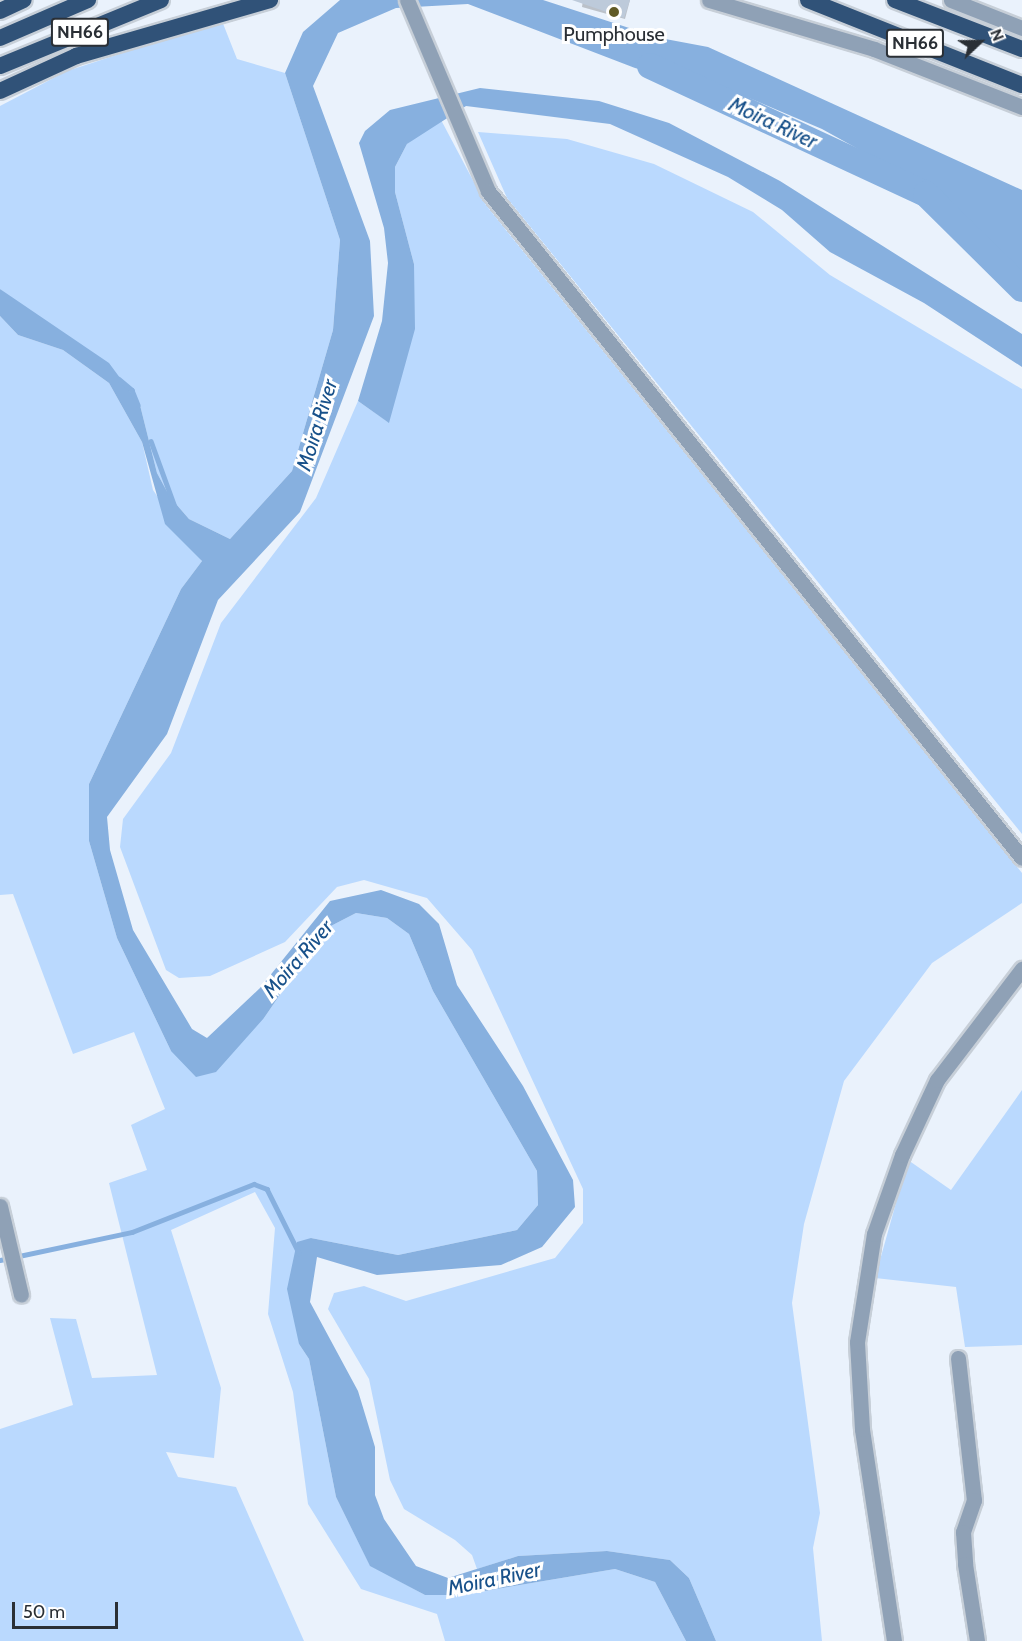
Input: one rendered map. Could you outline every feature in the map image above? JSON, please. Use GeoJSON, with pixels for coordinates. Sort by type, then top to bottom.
{"type":"FeatureCollection","features":[{"type":"Feature","properties":{"kind":"highway"},"geometry":{"type":"LineString","coordinates":[[0,11],[24,0]]}},
{"type":"Feature","properties":{"kind":"highway","name":"NH66"},"geometry":{"type":"LineString","coordinates":[[0,38],[88,0]]}},
{"type":"Feature","properties":{"kind":"highway","name":"NH66"},"geometry":{"type":"LineString","coordinates":[[0,66],[161,0]]}},
{"type":"Feature","properties":{"kind":"highway"},"geometry":{"type":"LineString","coordinates":[[0,91],[76,56],[270,0]]}},
{"type":"Feature","properties":{"kind":"highway","name":"NH66"},"geometry":{"type":"LineString","coordinates":[[808,0],[1022,85]]}},
{"type":"Feature","properties":{"kind":"highway","name":"NH66"},"geometry":{"type":"LineString","coordinates":[[895,0],[1022,49]]}},
{"type":"Feature","properties":{"kind":"street"},"geometry":{"type":"LineString","coordinates":[[709,0],[874,49],[1022,107]]}},
{"type":"Feature","properties":{"kind":"street"},"geometry":{"type":"LineString","coordinates":[[951,0],[1022,28]]}},
{"type":"Feature","properties":{"kind":"street"},"geometry":{"type":"LineString","coordinates":[[409,5],[488,191],[1022,858]]}},
{"type":"Feature","properties":{"kind":"street"},"geometry":{"type":"LineString","coordinates":[[894,1641],[862,1429],[857,1342],[874,1234],[902,1155],[937,1080],[1022,969]]}},
{"type":"Feature","properties":{"kind":"street"},"geometry":{"type":"LineString","coordinates":[[0,1206],[21,1295]]}},
{"type":"Feature","properties":{"kind":"street"},"geometry":{"type":"LineString","coordinates":[[958,1358],[974,1500],[963,1532],[965,1564],[977,1641]]}},
{"type":"Feature","properties":{"kind":"shaded area"},"geometry":{"type":"Polygon","coordinates":[[[222,21],[237,59],[285,73],[340,240],[333,330],[292,471],[230,539],[189,519],[170,497],[157,473],[140,405],[0,289],[0,106],[67,71],[222,21]]]}},
{"type":"Feature","properties":{"kind":"shaded area"},"geometry":{"type":"Polygon","coordinates":[[[440,118],[486,205],[1022,873],[1022,903],[932,963],[844,1081],[804,1224],[792,1303],[820,1513],[813,1548],[822,1641],[716,1641],[689,1578],[670,1560],[607,1551],[518,1556],[477,1569],[472,1555],[455,1540],[404,1509],[390,1480],[369,1379],[328,1309],[334,1293],[364,1286],[406,1301],[555,1258],[583,1223],[583,1189],[472,950],[427,898],[364,880],[337,887],[285,942],[210,976],[179,978],[166,970],[120,847],[123,819],[171,753],[221,623],[316,498],[358,401],[388,422],[414,264],[395,192],[395,167],[407,144],[440,118]]]}},
{"type":"Feature","properties":{"kind":"shaded area"},"geometry":{"type":"Polygon","coordinates":[[[478,132],[567,139],[654,164],[753,212],[830,275],[1022,389],[1022,834],[507,198],[478,132]]]}},
{"type":"Feature","properties":{"kind":"shaded area"},"geometry":{"type":"Polygon","coordinates":[[[0,316],[18,335],[63,350],[109,383],[142,442],[153,490],[202,561],[181,589],[89,784],[89,841],[117,938],[171,1051],[264,1018],[325,929],[356,913],[387,918],[409,934],[433,991],[537,1171],[538,1205],[517,1230],[398,1255],[311,1238],[299,1344],[309,1359],[336,1497],[370,1565],[425,1595],[461,1595],[615,1569],[655,1582],[686,1641],[445,1641],[437,1614],[361,1589],[308,1504],[293,1392],[268,1314],[275,1228],[255,1192],[171,1230],[221,1388],[214,1458],[166,1452],[178,1477],[236,1487],[304,1641],[0,1641],[0,1429],[73,1405],[50,1318],[76,1319],[92,1378],[157,1375],[109,1183],[147,1170],[131,1125],[165,1109],[134,1032],[73,1054],[13,894],[0,895],[0,316]]]}},
{"type":"Feature","properties":{"kind":"shaded area"},"geometry":{"type":"Polygon","coordinates":[[[1022,1090],[1022,1345],[965,1347],[956,1287],[875,1278],[908,1160],[951,1190],[1022,1090]]]}},
{"type":"Feature","properties":{"kind":"water"},"geometry":{"type":"Polygon","coordinates":[[[340,0],[543,0],[660,38],[708,47],[1022,190],[1022,294],[980,240],[923,185],[822,129],[749,98],[635,68],[468,4],[396,8],[338,33],[313,86],[370,241],[374,316],[300,512],[218,600],[167,734],[107,817],[110,850],[133,930],[192,1029],[207,1038],[260,988],[330,901],[381,890],[419,904],[439,924],[457,985],[523,1086],[573,1180],[575,1207],[542,1247],[501,1265],[377,1275],[317,1257],[310,1302],[358,1391],[375,1447],[375,1495],[384,1519],[416,1566],[448,1578],[518,1556],[607,1551],[670,1560],[689,1578],[716,1641],[686,1641],[655,1582],[615,1569],[461,1595],[425,1595],[370,1566],[336,1497],[309,1359],[299,1344],[287,1289],[297,1242],[311,1238],[398,1255],[517,1230],[538,1205],[537,1171],[433,991],[409,934],[387,918],[356,913],[325,929],[264,1018],[216,1072],[196,1077],[171,1051],[117,938],[89,841],[89,784],[181,589],[202,561],[165,524],[142,442],[109,383],[63,350],[18,335],[0,316],[0,289],[109,363],[140,405],[157,473],[170,497],[189,519],[230,539],[292,471],[333,330],[340,240],[285,73],[303,32],[340,0]]]}},
{"type":"Feature","properties":{"kind":"water"},"geometry":{"type":"Polygon","coordinates":[[[480,88],[599,101],[669,123],[780,181],[1022,334],[1022,367],[924,303],[830,252],[782,210],[728,177],[610,124],[466,106],[407,144],[395,167],[395,192],[414,264],[415,329],[389,423],[358,401],[382,321],[388,263],[384,228],[359,143],[365,131],[390,110],[480,88]]]}},
{"type":"Feature","properties":{"kind":"building","name":"Pumphouse"},"geometry":{"type":"Polygon","coordinates":[[[572,0],[630,0],[624,18],[572,0]]]}},
{"type":"Feature","properties":{"kind":"waterway","name":"Moira River"},"geometry":{"type":"LineString","coordinates":[[650,66],[926,194],[1022,289]]}},
{"type":"Feature","properties":{"kind":"waterway"},"geometry":{"type":"LineString","coordinates":[[119,379],[132,390],[138,405]]}},
{"type":"Feature","properties":{"kind":"waterway"},"geometry":{"type":"LineString","coordinates":[[151,441],[175,507]]}},
{"type":"Feature","properties":{"kind":"waterway"},"geometry":{"type":"LineString","coordinates":[[0,1260],[132,1232],[254,1184],[267,1189],[299,1253]]}},
{"type":"Feature","properties":{"kind":"place","name":"Pumphouse"},"geometry":{"type":"Point","coordinates":[614,12]}}]}
